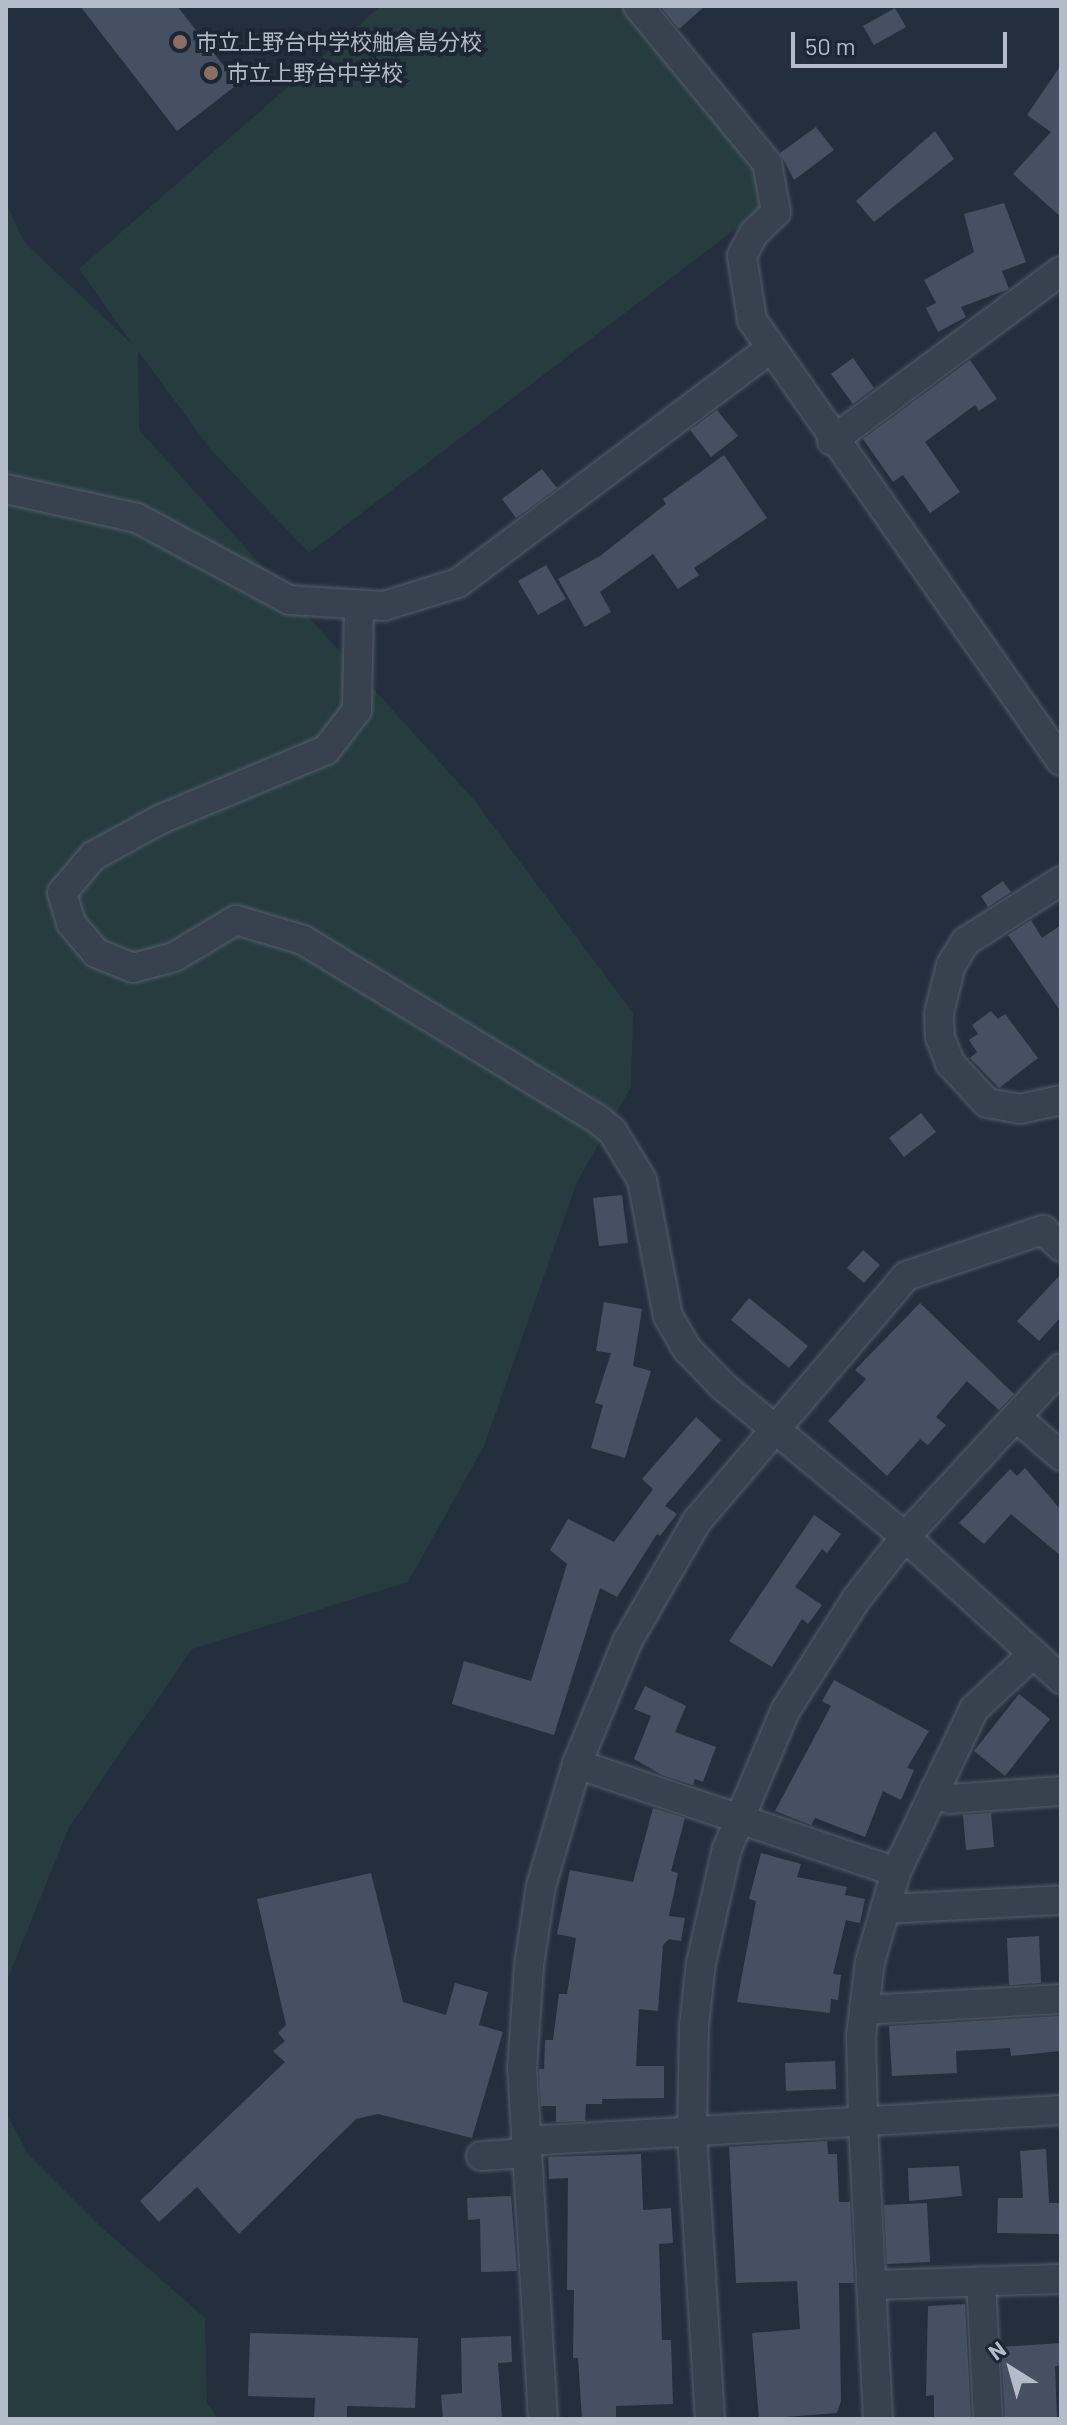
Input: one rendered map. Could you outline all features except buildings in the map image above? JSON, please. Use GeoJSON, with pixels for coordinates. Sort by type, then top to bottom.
{"type":"FeatureCollection","features":[{"type":"Feature","properties":{"kind":"street"},"geometry":{"type":"LineString","coordinates":[[638,6],[767,163],[776,212],[747,243],[741,267],[752,320],[832,441],[1061,761]]}},
{"type":"Feature","properties":{"kind":"street"},"geometry":{"type":"LineString","coordinates":[[832,441],[1061,271]]}},
{"type":"Feature","properties":{"kind":"street"},"geometry":{"type":"LineString","coordinates":[[6,489],[137,518],[289,600],[384,606],[458,583],[770,349]]}},
{"type":"Feature","properties":{"kind":"street"},"geometry":{"type":"LineString","coordinates":[[359,605],[357,710],[326,750],[161,819],[93,856],[62,893],[71,923],[96,953],[133,968],[174,957],[236,920],[303,940],[596,1118],[612,1131],[642,1180],[668,1316],[677,1333],[724,1387],[905,1537],[1061,1679]]}},
{"type":"Feature","properties":{"kind":"street"},"geometry":{"type":"LineString","coordinates":[[1061,881],[966,941],[951,965],[939,1013],[940,1037],[950,1063],[987,1103],[1020,1109],[1061,1100]]}},
{"type":"Feature","properties":{"kind":"street"},"geometry":{"type":"LineString","coordinates":[[543,2419],[522,2069],[529,1965],[541,1886],[577,1764],[627,1642],[681,1548],[773,1429],[906,1276],[1043,1230],[1061,1247]]}},
{"type":"Feature","properties":{"kind":"street"},"geometry":{"type":"LineString","coordinates":[[710,2419],[692,2130],[701,1963],[727,1849],[793,1699],[857,1598],[905,1537],[1061,1368]]}},
{"type":"Feature","properties":{"kind":"street"},"geometry":{"type":"LineString","coordinates":[[1016,1417],[1061,1456]]}},
{"type":"Feature","properties":{"kind":"street"},"geometry":{"type":"LineString","coordinates":[[878,2419],[863,2119],[864,2010],[870,1962],[896,1872],[974,1709],[1033,1654]]}},
{"type":"Feature","properties":{"kind":"street"},"geometry":{"type":"LineString","coordinates":[[577,1764],[896,1872]]}},
{"type":"Feature","properties":{"kind":"street"},"geometry":{"type":"LineString","coordinates":[[934,1791],[950,1799],[1061,1791]]}},
{"type":"Feature","properties":{"kind":"street"},"geometry":{"type":"LineString","coordinates":[[885,1909],[1061,1900]]}},
{"type":"Feature","properties":{"kind":"street"},"geometry":{"type":"LineString","coordinates":[[864,2010],[1061,1999]]}},
{"type":"Feature","properties":{"kind":"street"},"geometry":{"type":"LineString","coordinates":[[481,2156],[526,2147],[692,2130],[1061,2110]]}},
{"type":"Feature","properties":{"kind":"street"},"geometry":{"type":"LineString","coordinates":[[871,2285],[1061,2279]]}},
{"type":"Feature","properties":{"kind":"street"},"geometry":{"type":"LineString","coordinates":[[981,2281],[988,2419]]}},
{"type":"Feature","properties":{"kind":"green space"},"geometry":{"type":"Polygon","coordinates":[[[381,6],[627,6],[759,174],[758,212],[309,553],[212,451],[138,351],[139,430],[474,800],[633,1013],[631,1087],[577,1182],[484,1446],[408,1582],[192,1649],[69,1827],[6,1983],[6,204],[25,243],[133,345],[79,269],[381,6]]]}},
{"type":"Feature","properties":{"kind":"green space"},"geometry":{"type":"Polygon","coordinates":[[[6,2113],[28,2154],[100,2226],[205,2318],[207,2404],[219,2419],[6,2419],[6,2113]]]}},
{"type":"Feature","properties":{"kind":"place","name":"市立上野台中学校舳倉島分校"},"geometry":{"type":"Point","coordinates":[180,42]}},
{"type":"Feature","properties":{"kind":"place","name":"市立上野台中学校"},"geometry":{"type":"Point","coordinates":[211,73]}}]}
